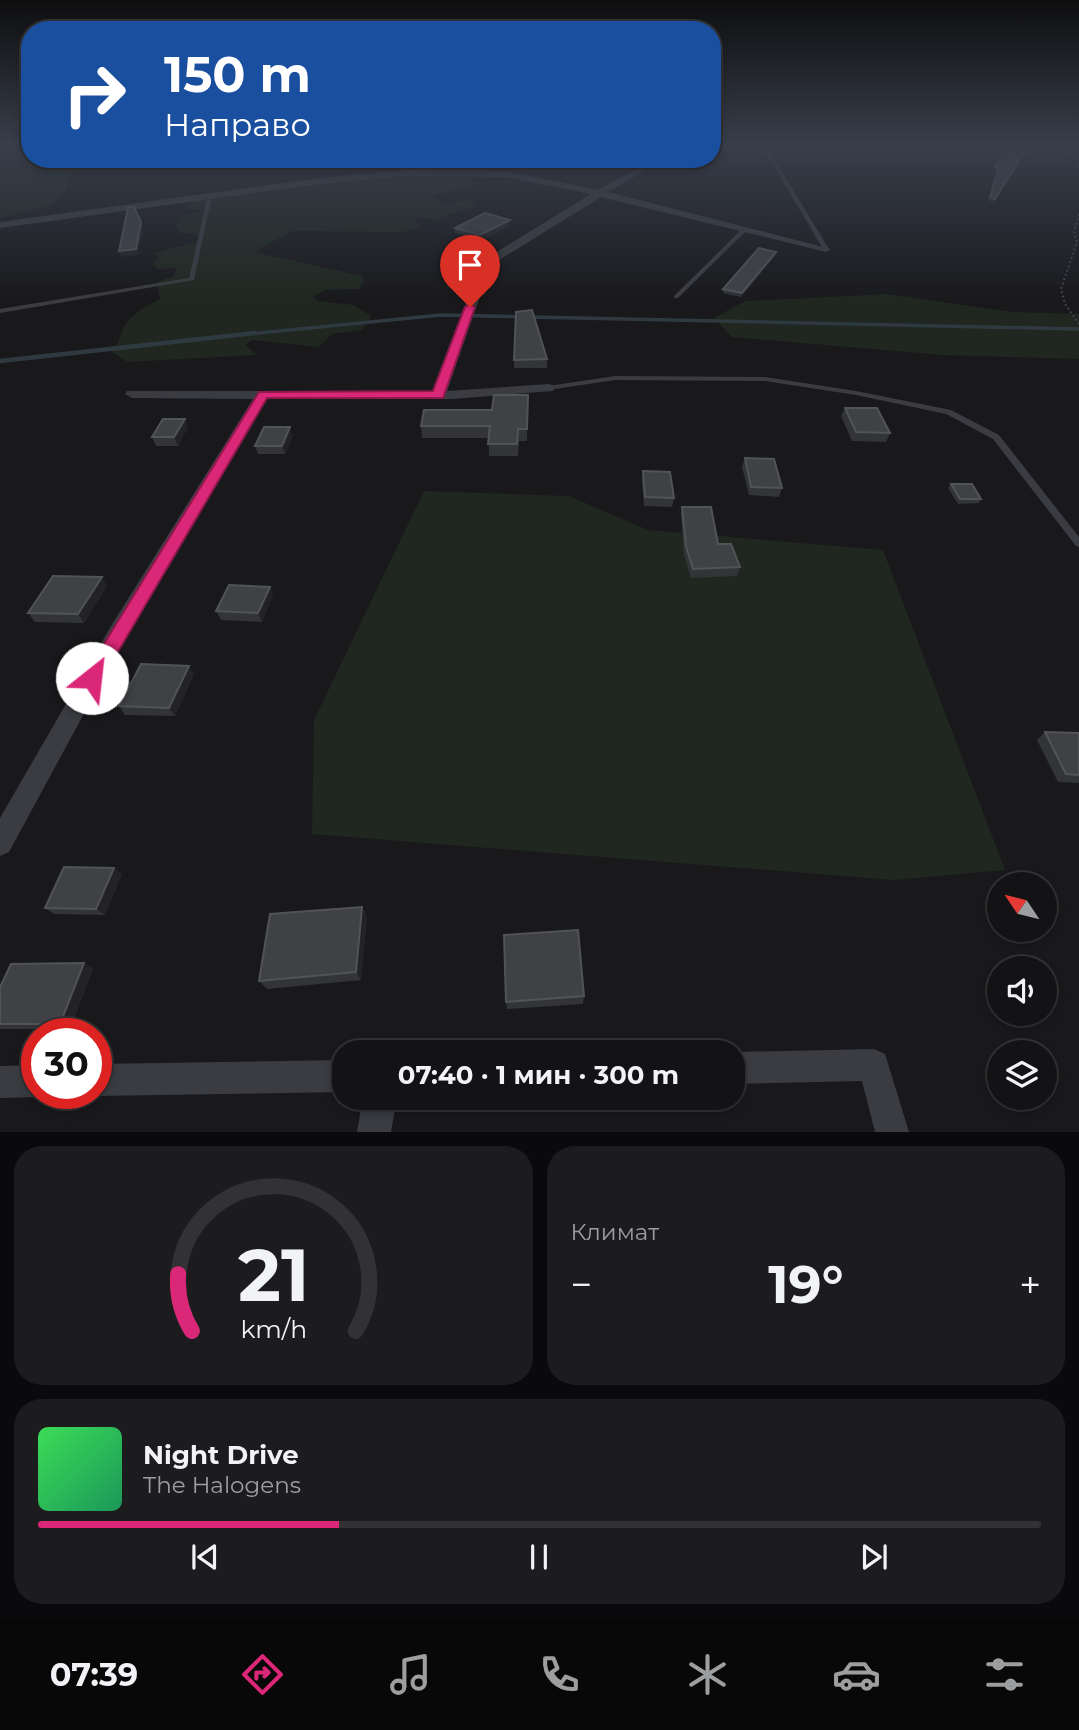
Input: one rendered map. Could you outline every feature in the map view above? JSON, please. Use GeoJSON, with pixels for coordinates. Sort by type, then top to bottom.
{"type":"FeatureCollection","features":[{"type":"Feature","properties":{"kind":"street"},"geometry":{"type":"LineString","coordinates":[[0,225],[197,197]]}},
{"type":"Feature","properties":{"kind":"street"},"geometry":{"type":"LineString","coordinates":[[438,395],[486,263],[594,197]]}},
{"type":"Feature","properties":{"kind":"street"},"geometry":{"type":"LineString","coordinates":[[615,197],[826,249]]}},
{"type":"Feature","properties":{"kind":"street"},"geometry":{"type":"LineString","coordinates":[[132,394],[438,395],[548,388]]}},
{"type":"Feature","properties":{"kind":"street"},"geometry":{"type":"LineString","coordinates":[[0,843],[118,632],[263,394]]}},
{"type":"Feature","properties":{"kind":"street"},"geometry":{"type":"LineString","coordinates":[[745,1068],[874,1065],[892,1132]]}},
{"type":"Feature","properties":{"kind":"street"},"geometry":{"type":"LineString","coordinates":[[112,1080],[332,1076]]}},
{"type":"Feature","properties":{"kind":"street"},"geometry":{"type":"LineString","coordinates":[[0,1082],[21,1081]]}},
{"type":"Feature","properties":{"kind":"street"},"geometry":{"type":"LineString","coordinates":[[374,1132],[378,1110]]}},
{"type":"Feature","properties":{"kind":"lane"},"geometry":{"type":"LineString","coordinates":[[0,312],[192,279],[210,197]]}},
{"type":"Feature","properties":{"kind":"lane"},"geometry":{"type":"LineString","coordinates":[[794,197],[826,249]]}},
{"type":"Feature","properties":{"kind":"lane"},"geometry":{"type":"LineString","coordinates":[[676,297],[745,229]]}},
{"type":"Feature","properties":{"kind":"lane"},"geometry":{"type":"LineString","coordinates":[[548,388],[615,378],[765,379],[856,393],[948,412],[996,437],[1079,544]]}},
{"type":"Feature","properties":{"kind":"path"},"geometry":{"type":"LineString","coordinates":[[1079,214],[1074,233],[1077,242],[1062,289],[1065,304],[1079,324]]}},
{"type":"Feature","properties":{"kind":"shaded area"},"geometry":{"type":"Polygon","coordinates":[[[0,197],[61,197],[52,205],[0,218],[0,197]]]}},
{"type":"Feature","properties":{"kind":"shaded area"},"geometry":{"type":"Polygon","coordinates":[[[225,197],[434,197],[443,204],[471,200],[476,205],[434,220],[420,217],[414,220],[419,227],[403,232],[292,231],[254,252],[362,276],[364,282],[359,289],[325,290],[313,297],[318,301],[354,305],[371,316],[362,330],[332,334],[319,347],[252,340],[245,345],[257,355],[128,362],[112,352],[124,327],[130,318],[160,299],[157,282],[174,276],[176,268],[158,269],[152,264],[158,258],[153,253],[194,243],[201,238],[192,233],[180,233],[176,226],[182,217],[203,210],[183,209],[190,202],[225,197]]]}},
{"type":"Feature","properties":{"kind":"shaded area"},"geometry":{"type":"Polygon","coordinates":[[[887,294],[1012,312],[1079,314],[1079,359],[943,355],[732,337],[714,318],[745,301],[887,294]]]}},
{"type":"Feature","properties":{"kind":"shaded area"},"geometry":{"type":"Polygon","coordinates":[[[424,491],[569,496],[648,530],[883,550],[1005,870],[894,880],[312,834],[314,720],[424,491]]]}},
{"type":"Feature","properties":{"kind":"building"},"geometry":{"type":"Polygon","coordinates":[[[128,207],[134,207],[141,222],[136,249],[119,251],[128,207]]]}},
{"type":"Feature","properties":{"kind":"building"},"geometry":{"type":"Polygon","coordinates":[[[485,213],[510,220],[480,235],[455,228],[485,213]]]}},
{"type":"Feature","properties":{"kind":"building"},"geometry":{"type":"Polygon","coordinates":[[[759,248],[776,252],[742,293],[723,289],[759,248]]]}},
{"type":"Feature","properties":{"kind":"building"},"geometry":{"type":"Polygon","coordinates":[[[532,310],[547,359],[514,360],[516,312],[532,310]]]}},
{"type":"Feature","properties":{"kind":"building"},"geometry":{"type":"Polygon","coordinates":[[[494,395],[528,395],[527,429],[518,429],[517,444],[488,444],[490,426],[421,426],[424,410],[492,410],[494,395]]]}},
{"type":"Feature","properties":{"kind":"building"},"geometry":{"type":"Polygon","coordinates":[[[845,408],[877,408],[890,433],[856,432],[845,408]]]}},
{"type":"Feature","properties":{"kind":"building"},"geometry":{"type":"Polygon","coordinates":[[[163,419],[185,419],[174,437],[152,437],[163,419]]]}},
{"type":"Feature","properties":{"kind":"building"},"geometry":{"type":"Polygon","coordinates":[[[264,427],[290,427],[282,446],[255,446],[264,427]]]}},
{"type":"Feature","properties":{"kind":"building"},"geometry":{"type":"Polygon","coordinates":[[[745,458],[774,459],[782,488],[751,487],[745,458]]]}},
{"type":"Feature","properties":{"kind":"building"},"geometry":{"type":"Polygon","coordinates":[[[643,471],[670,472],[674,498],[645,497],[643,471]]]}},
{"type":"Feature","properties":{"kind":"building"},"geometry":{"type":"Polygon","coordinates":[[[951,484],[972,484],[981,499],[960,499],[951,484]]]}},
{"type":"Feature","properties":{"kind":"building"},"geometry":{"type":"Polygon","coordinates":[[[682,507],[711,507],[718,544],[731,544],[740,567],[693,569],[686,546],[682,507]]]}},
{"type":"Feature","properties":{"kind":"building"},"geometry":{"type":"Polygon","coordinates":[[[53,576],[102,577],[78,614],[28,613],[53,576]]]}},
{"type":"Feature","properties":{"kind":"building"},"geometry":{"type":"Polygon","coordinates":[[[229,585],[270,587],[258,613],[216,611],[229,585]]]}},
{"type":"Feature","properties":{"kind":"building"},"geometry":{"type":"Polygon","coordinates":[[[141,664],[189,666],[169,708],[119,706],[141,664]]]}},
{"type":"Feature","properties":{"kind":"building"},"geometry":{"type":"Polygon","coordinates":[[[1045,732],[1079,733],[1079,775],[1066,774],[1045,732]]]}},
{"type":"Feature","properties":{"kind":"building"},"geometry":{"type":"Polygon","coordinates":[[[64,867],[114,868],[96,909],[45,908],[64,867]]]}},
{"type":"Feature","properties":{"kind":"building"},"geometry":{"type":"Polygon","coordinates":[[[362,907],[356,972],[259,981],[270,914],[362,907]]]}},
{"type":"Feature","properties":{"kind":"building"},"geometry":{"type":"Polygon","coordinates":[[[578,930],[584,996],[506,1002],[504,935],[578,930]]]}},
{"type":"Feature","properties":{"kind":"building"},"geometry":{"type":"Polygon","coordinates":[[[84,963],[62,1018],[21,1018],[21,1024],[0,1024],[0,987],[11,964],[84,963]]]}},
{"type":"Feature","properties":{"kind":"waterway"},"geometry":{"type":"LineString","coordinates":[[238,335],[441,315],[1079,329]]}},
{"type":"Feature","properties":{"kind":"waterway"},"geometry":{"type":"LineString","coordinates":[[0,361],[255,333]]}},
{"type":"Feature","properties":{"kind":"route"},"geometry":{"type":"LineString","coordinates":[[92,678],[263,394],[438,395],[470,307]]}}]}
